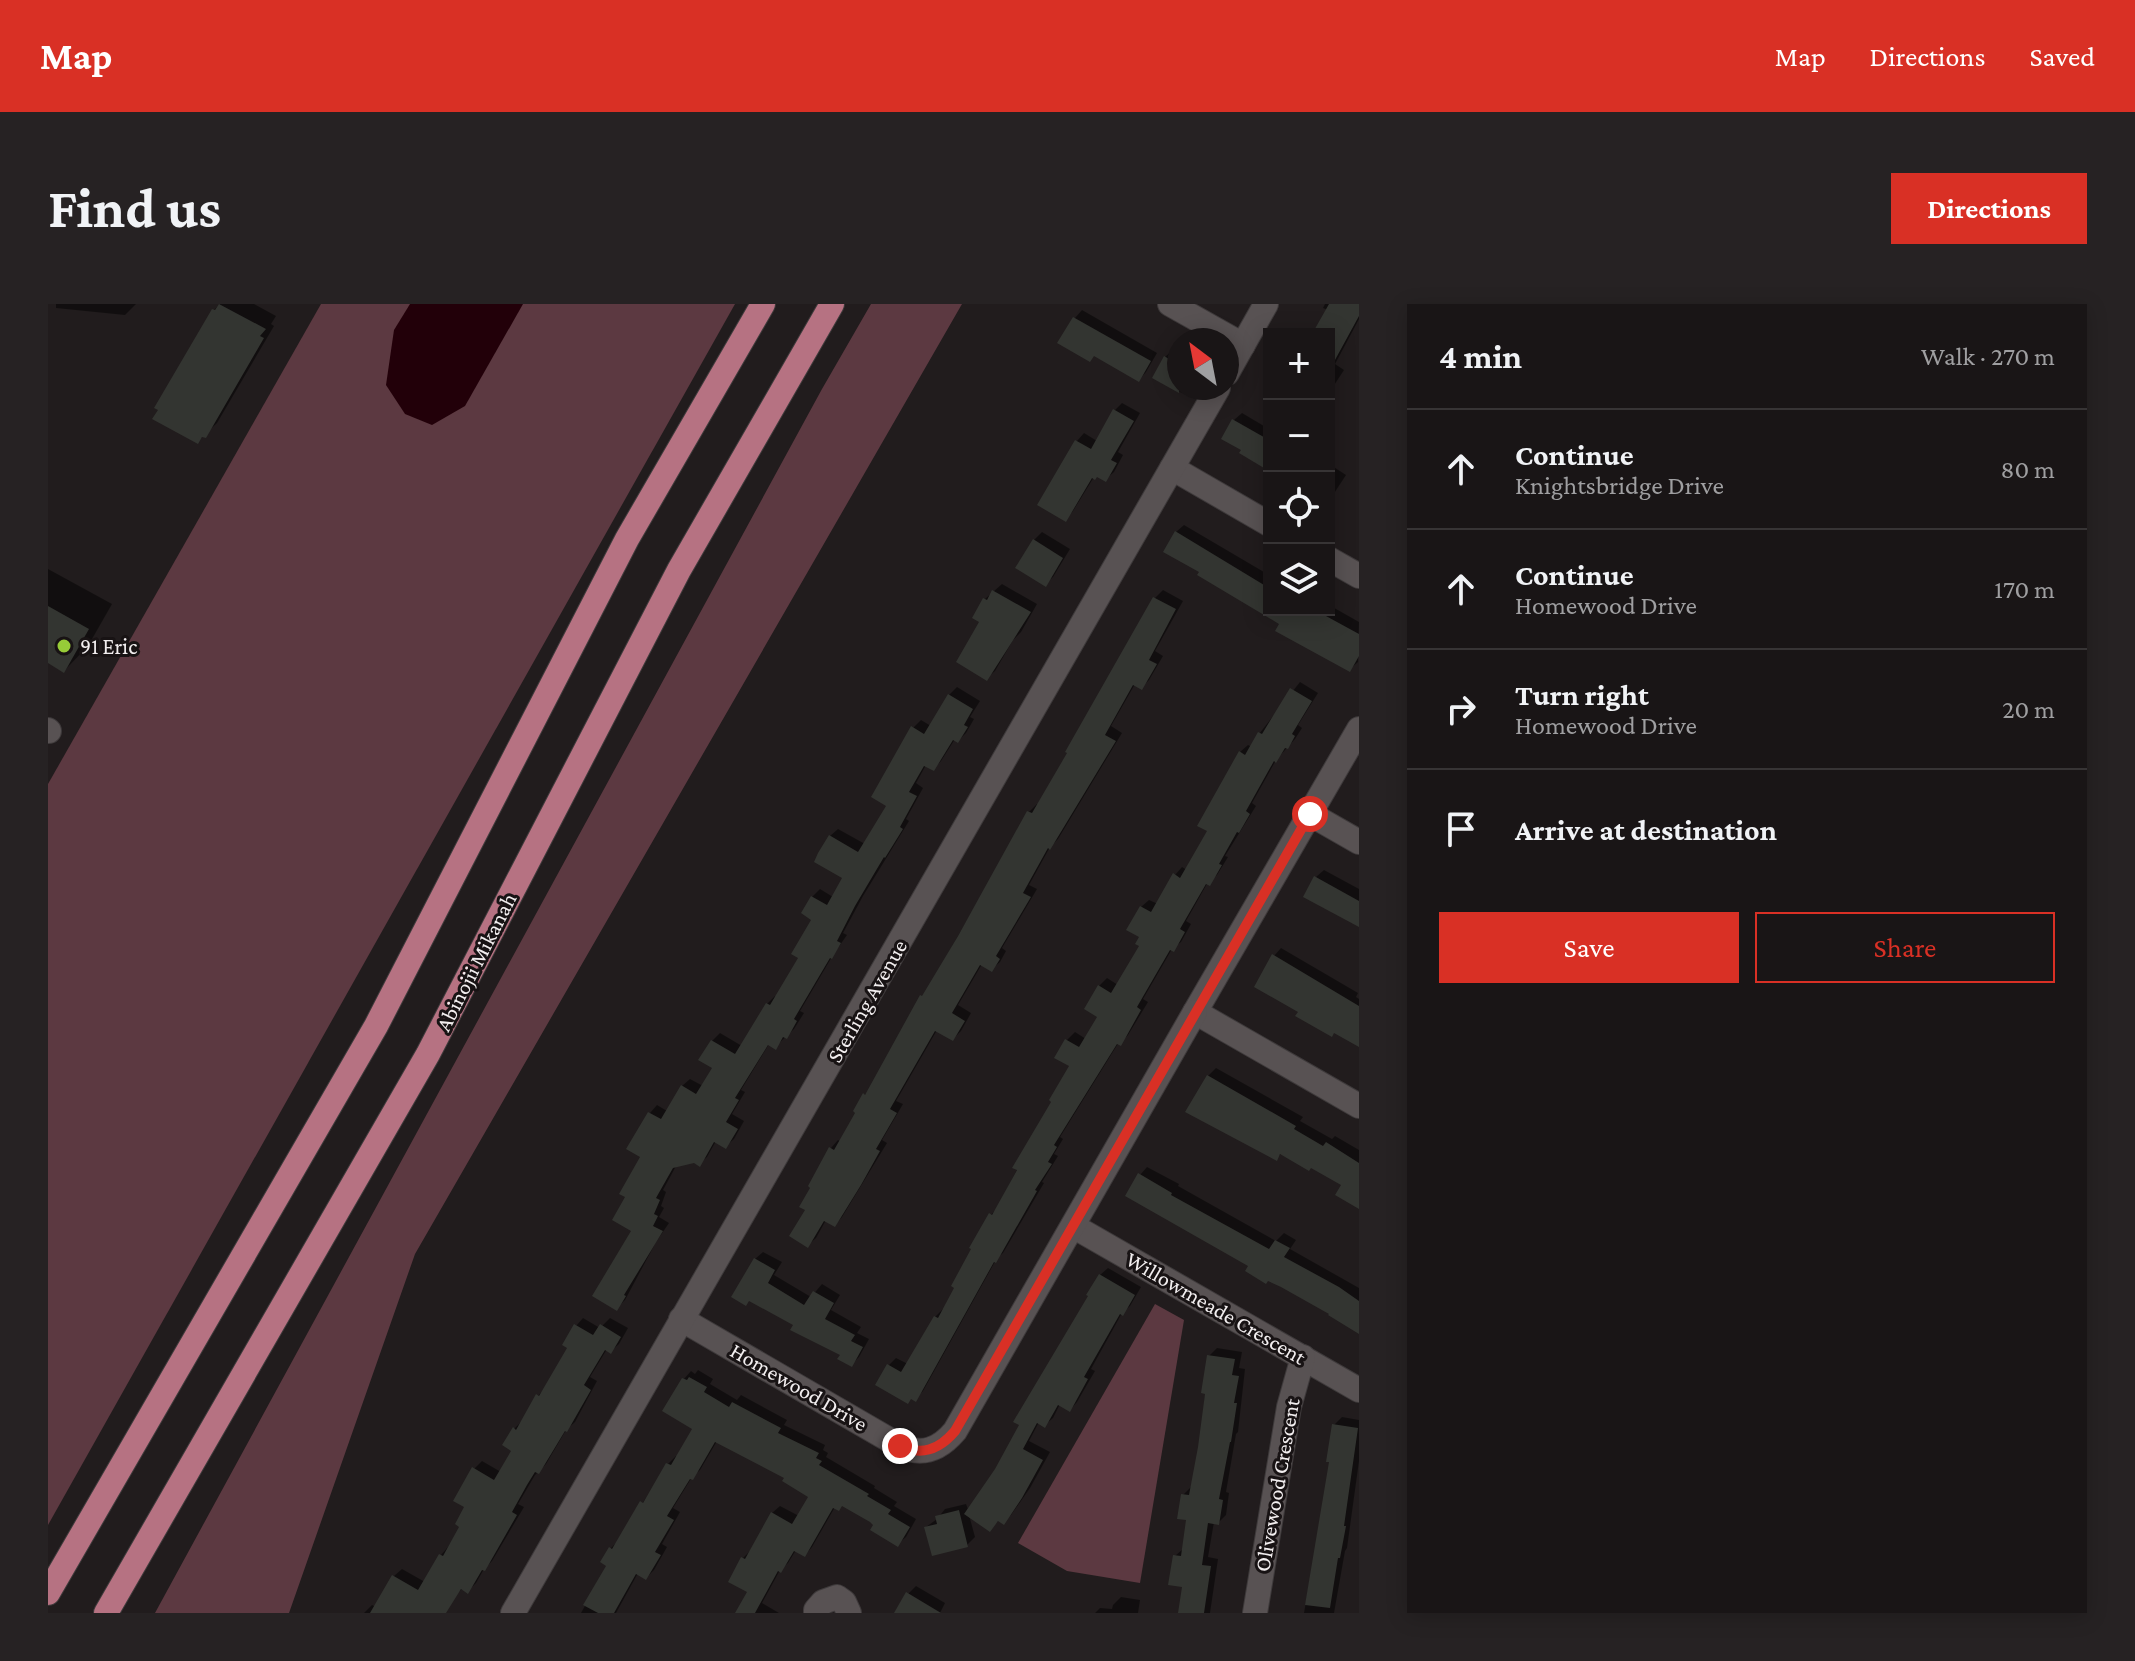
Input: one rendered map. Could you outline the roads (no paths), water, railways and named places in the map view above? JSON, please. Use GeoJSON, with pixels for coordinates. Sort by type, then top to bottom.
{"type":"FeatureCollection","features":[{"type":"Feature","properties":{"kind":"main road"},"geometry":{"type":"LineString","coordinates":[[48,1593],[376,1026],[627,539],[763,304]]}},
{"type":"Feature","properties":{"kind":"main road","name":"Abinojii Mikanah"},"geometry":{"type":"LineString","coordinates":[[106,1613],[428,1054],[679,570],[832,304]]}},
{"type":"Feature","properties":{"kind":"street"},"geometry":{"type":"LineString","coordinates":[[1170,304],[1243,345]]}},
{"type":"Feature","properties":{"kind":"street"},"geometry":{"type":"LineString","coordinates":[[1239,352],[1266,304]]}},
{"type":"Feature","properties":{"kind":"street","name":"Sterling Avenue"},"geometry":{"type":"LineString","coordinates":[[513,1613],[1211,400]]}},
{"type":"Feature","properties":{"kind":"street"},"geometry":{"type":"LineString","coordinates":[[1172,468],[1263,521]]}},
{"type":"Feature","properties":{"kind":"street"},"geometry":{"type":"LineString","coordinates":[[1335,562],[1359,576]]}},
{"type":"Feature","properties":{"kind":"street","name":"Homewood Drive"},"geometry":{"type":"LineString","coordinates":[[681,1319],[900,1446],[927,1451],[947,1441],[1359,729]]}},
{"type":"Feature","properties":{"kind":"street"},"geometry":{"type":"LineString","coordinates":[[1310,814],[1359,842]]}},
{"type":"Feature","properties":{"kind":"street"},"geometry":{"type":"LineString","coordinates":[[1195,1012],[1359,1106]]}},
{"type":"Feature","properties":{"kind":"street","name":"Willowmeade Crescent"},"geometry":{"type":"LineString","coordinates":[[1073,1226],[1359,1390]]}},
{"type":"Feature","properties":{"kind":"street","name":"Olivewood Crescent"},"geometry":{"type":"LineString","coordinates":[[1255,1613],[1289,1407],[1303,1357]]}},
{"type":"Feature","properties":{"kind":"street"},"geometry":{"type":"LineString","coordinates":[[816,1613],[823,1602],[837,1597],[844,1602],[849,1613]]}},
{"type":"Feature","properties":{"kind":"place","name":"91 Eric"},"geometry":{"type":"Point","coordinates":[64,646]}}]}
